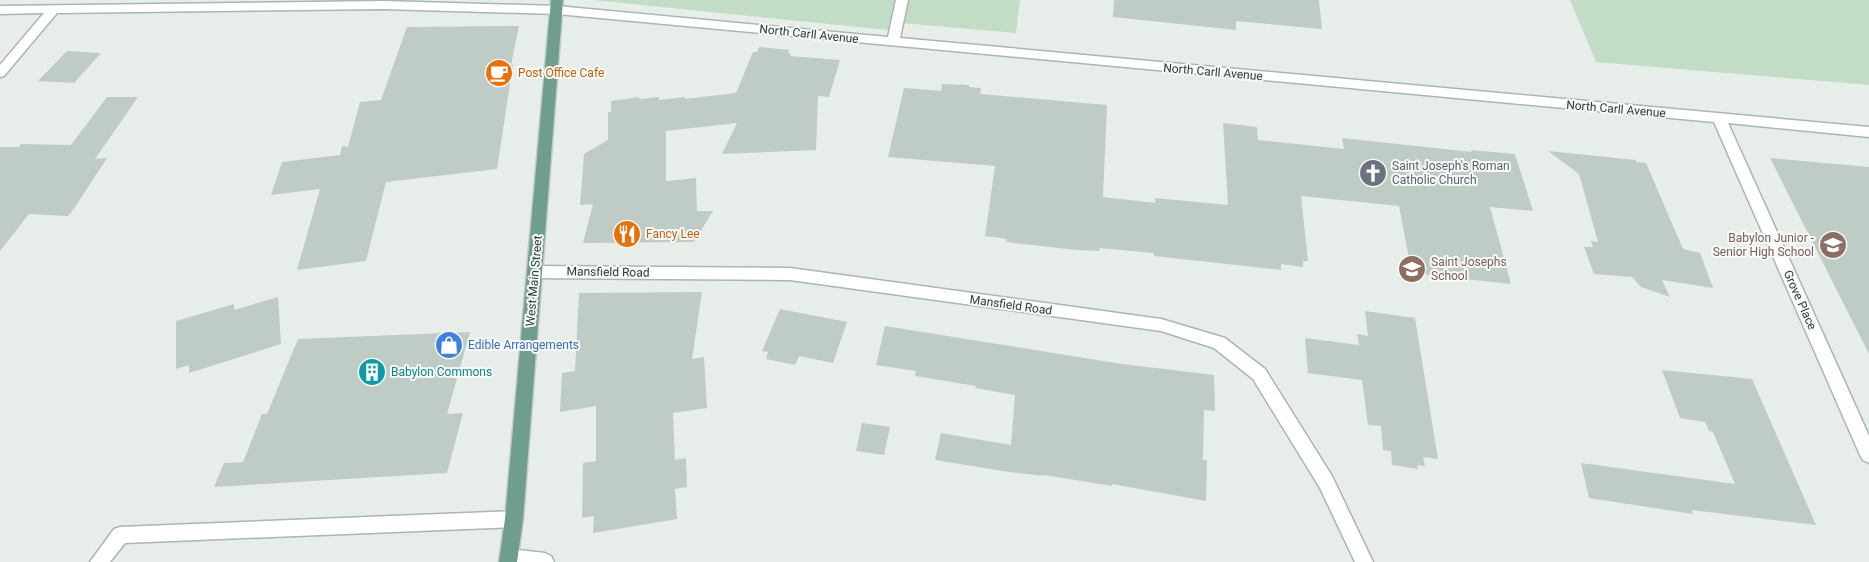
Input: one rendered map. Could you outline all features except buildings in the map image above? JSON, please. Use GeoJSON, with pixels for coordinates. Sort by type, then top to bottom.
{"type":"FeatureCollection","features":[{"type":"Feature","properties":{"kind":"main road","name":"West Main Street"},"geometry":{"type":"LineString","coordinates":[[509,560],[557,5]]}},
{"type":"Feature","properties":{"kind":"street"},"geometry":{"type":"LineString","coordinates":[[893,42],[902,0]]}},
{"type":"Feature","properties":{"kind":"street","name":"North Carll Avenue"},"geometry":{"type":"LineString","coordinates":[[0,10],[384,5],[557,5],[893,42],[1869,132]]}},
{"type":"Feature","properties":{"kind":"street"},"geometry":{"type":"LineString","coordinates":[[0,72],[54,9]]}},
{"type":"Feature","properties":{"kind":"street","name":"Grove Place"},"geometry":{"type":"LineString","coordinates":[[1719,118],[1869,455]]}},
{"type":"Feature","properties":{"kind":"street","name":"Mansfield Road"},"geometry":{"type":"LineString","coordinates":[[534,272],[790,274],[1161,325],[1220,343],[1258,374],[1326,482],[1364,562]]}},
{"type":"Feature","properties":{"kind":"street"},"geometry":{"type":"LineString","coordinates":[[99,562],[120,535],[514,519]]}},
{"type":"Feature","properties":{"kind":"street"},"geometry":{"type":"LineString","coordinates":[[509,560],[545,562]]}},
{"type":"Feature","properties":{"kind":"green space"},"geometry":{"type":"Polygon","coordinates":[[[593,0],[1020,0],[1016,33],[890,22],[888,30],[593,0]]]}},
{"type":"Feature","properties":{"kind":"green space"},"geometry":{"type":"Polygon","coordinates":[[[1570,0],[1869,0],[1869,85],[1596,62],[1570,0]]]}},
{"type":"Feature","properties":{"kind":"place","name":"Post Office Cafe"},"geometry":{"type":"Point","coordinates":[499,73]}},
{"type":"Feature","properties":{"kind":"place","name":"Saint Joseph's Roman Catholic Church"},"geometry":{"type":"Point","coordinates":[1373,173]}},
{"type":"Feature","properties":{"kind":"place","name":"Fancy Lee"},"geometry":{"type":"Point","coordinates":[627,234]}},
{"type":"Feature","properties":{"kind":"place","name":"Babylon Junior - Senior High School"},"geometry":{"type":"Point","coordinates":[1833,245]}},
{"type":"Feature","properties":{"kind":"place","name":"Saint Josephs School"},"geometry":{"type":"Point","coordinates":[1412,269]}},
{"type":"Feature","properties":{"kind":"place","name":"Edible Arrangements"},"geometry":{"type":"Point","coordinates":[449,345]}},
{"type":"Feature","properties":{"kind":"place","name":"Babylon Commons"},"geometry":{"type":"Point","coordinates":[372,372]}}]}
